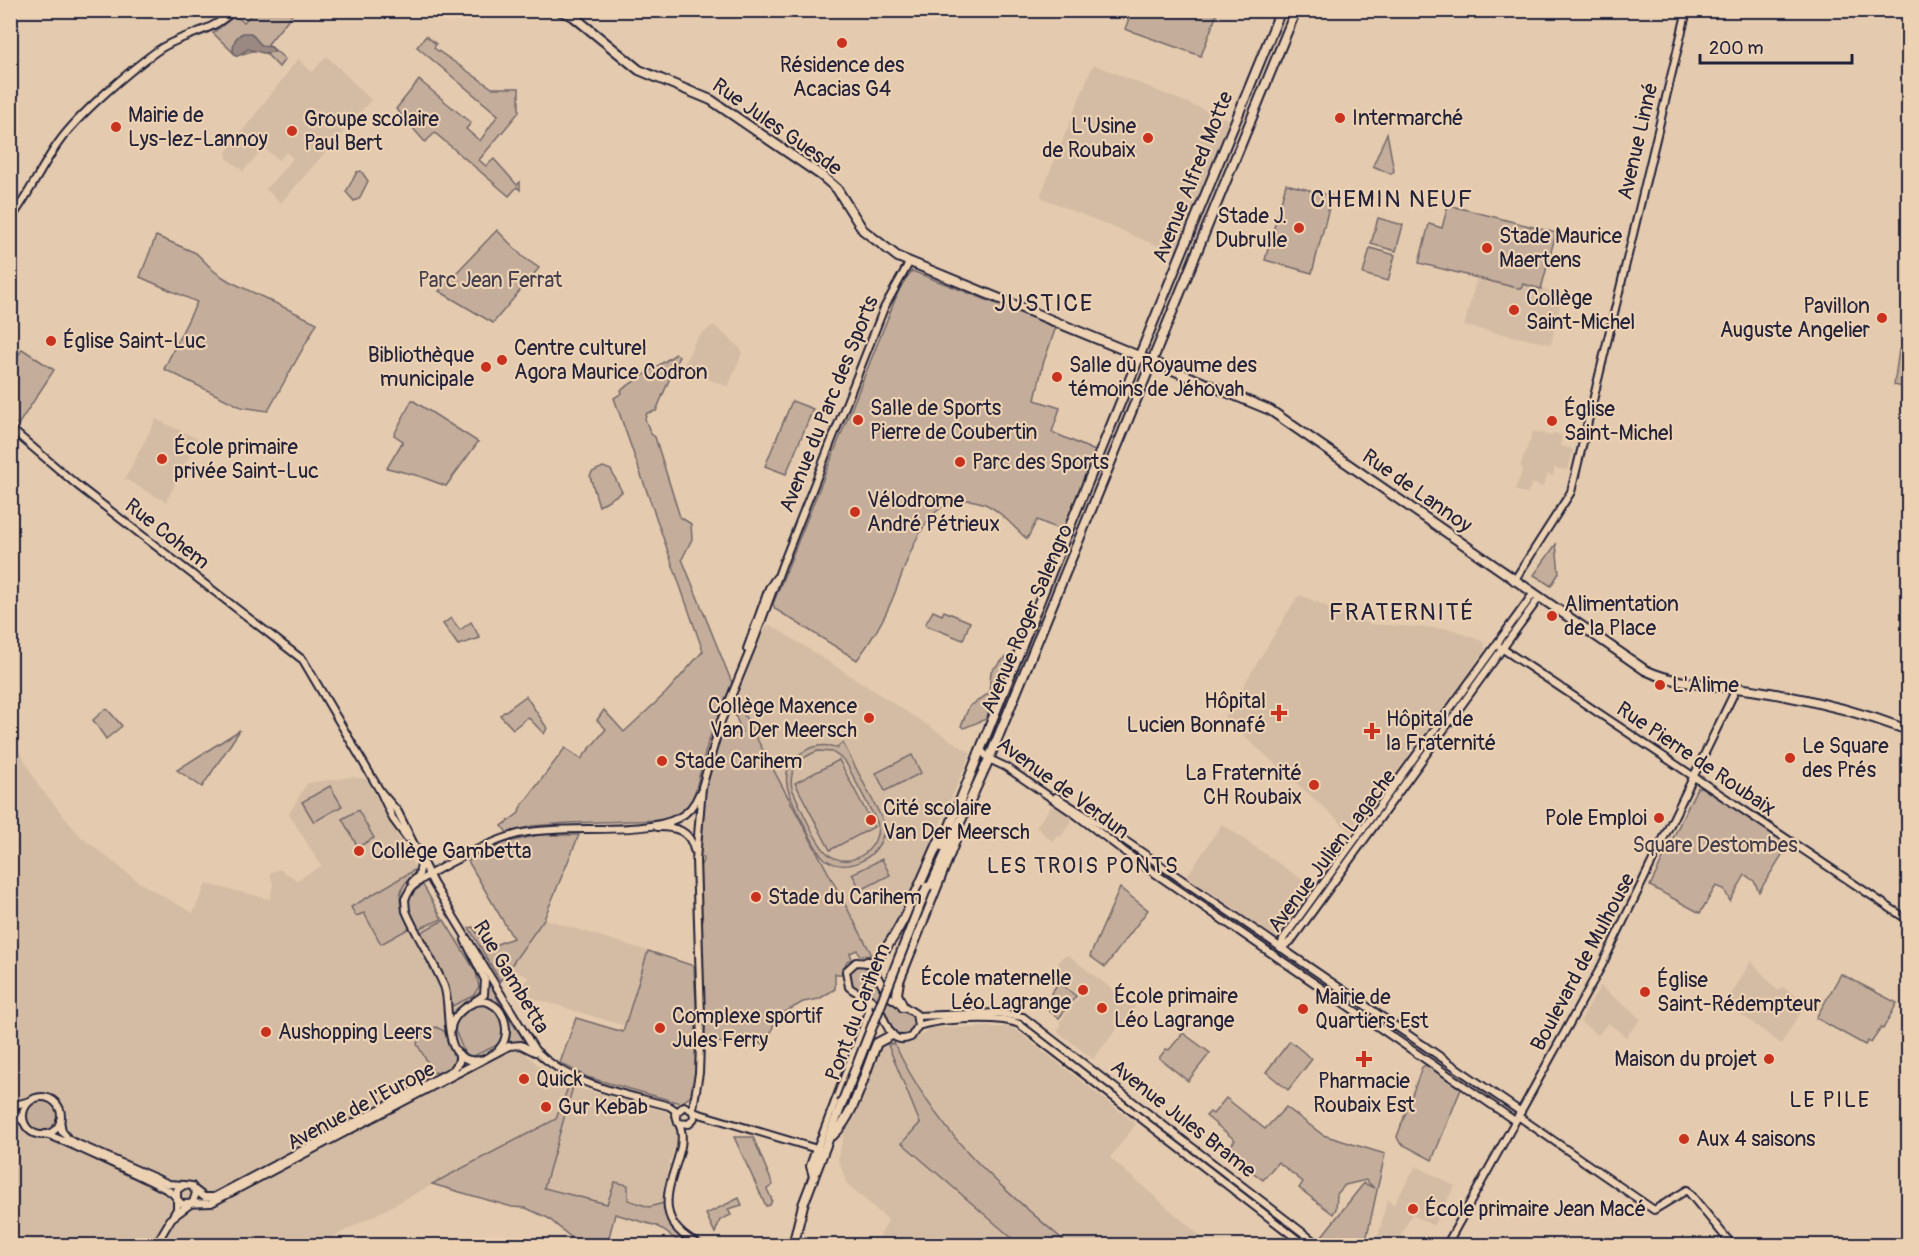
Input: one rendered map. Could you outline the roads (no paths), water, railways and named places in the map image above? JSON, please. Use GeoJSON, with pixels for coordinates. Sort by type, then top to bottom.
{"type":"FeatureCollection","features":[{"type":"Feature","properties":{"kind":"main road","name":"Rue Jules Guesde"},"geometry":{"type":"LineString","coordinates":[[558,10],[573,16],[643,72],[703,95],[743,120],[822,176],[837,189],[866,233],[907,262]]}},
{"type":"Feature","properties":{"kind":"main road","name":"Avenue Alfred Motte"},"geometry":{"type":"LineString","coordinates":[[1140,357],[1281,10]]}},
{"type":"Feature","properties":{"kind":"main road","name":"Avenue Alfred Motte"},"geometry":{"type":"LineString","coordinates":[[1153,362],[1296,10]]}},
{"type":"Feature","properties":{"kind":"main road","name":"Rue de Lannoy"},"geometry":{"type":"LineString","coordinates":[[907,262],[1275,413],[1619,654],[1651,673],[1666,678],[1737,687],[1860,713],[1908,730]]}},
{"type":"Feature","properties":{"kind":"main road","name":"Avenue Roger Salengro"},"geometry":{"type":"LineString","coordinates":[[928,887],[980,748],[1140,357]]}},
{"type":"Feature","properties":{"kind":"main road","name":"Avenue Roger Salengro"},"geometry":{"type":"LineString","coordinates":[[928,887],[991,756],[1153,362]]}},
{"type":"Feature","properties":{"kind":"main road"},"geometry":{"type":"LineString","coordinates":[[867,962],[874,961],[885,948],[957,808]]}},
{"type":"Feature","properties":{"kind":"main road"},"geometry":{"type":"LineString","coordinates":[[903,1006],[897,994],[899,981],[965,810]]}},
{"type":"Feature","properties":{"kind":"main road","name":"Pont du Carihem"},"geometry":{"type":"LineString","coordinates":[[822,1150],[833,1135],[928,887]]}},
{"type":"Feature","properties":{"kind":"main road"},"geometry":{"type":"LineString","coordinates":[[833,1135],[841,1127],[849,1112],[877,1042],[892,1035]]}},
{"type":"Feature","properties":{"kind":"main road","name":"Pont du Carihem"},"geometry":{"type":"LineString","coordinates":[[822,1150],[844,1104]]}},
{"type":"Feature","properties":{"kind":"main road"},"geometry":{"type":"LineString","coordinates":[[793,1245],[801,1212],[814,1176],[811,1166],[822,1150]]}},
{"type":"Feature","properties":{"kind":"main road"},"geometry":{"type":"LineString","coordinates":[[798,1245],[822,1150]]}},
{"type":"Feature","properties":{"kind":"street"},"geometry":{"type":"LineString","coordinates":[[10,220],[26,198],[55,148],[83,116],[158,50],[213,27],[233,10]]}},
{"type":"Feature","properties":{"kind":"street","name":"Avenue Linné"},"geometry":{"type":"LineString","coordinates":[[1514,581],[1554,521],[1572,487],[1687,10]]}},
{"type":"Feature","properties":{"kind":"street","name":"Avenue du Parc des Sports"},"geometry":{"type":"LineString","coordinates":[[693,1111],[699,1073],[696,860],[702,787],[714,741],[740,672],[766,612],[784,560],[882,313],[907,262]]}},
{"type":"Feature","properties":{"kind":"street","name":"Rue Cohem"},"geometry":{"type":"LineString","coordinates":[[10,428],[77,485],[306,663]]}},
{"type":"Feature","properties":{"kind":"street","name":"Avenue Julien Lagache"},"geometry":{"type":"LineString","coordinates":[[1281,948],[1291,941],[1536,596]]}},
{"type":"Feature","properties":{"kind":"street","name":"Rue Pierre de Roubaix"},"geometry":{"type":"LineString","coordinates":[[1499,646],[1908,920]]}},
{"type":"Feature","properties":{"kind":"street","name":"Rue Gambetta"},"geometry":{"type":"LineString","coordinates":[[306,663],[381,791],[397,826],[414,847],[523,1033],[545,1059],[576,1080],[669,1106],[675,1114]]}},
{"type":"Feature","properties":{"kind":"street","name":"Boulevard de Mulhouse"},"geometry":{"type":"LineString","coordinates":[[1446,1245],[1602,965],[1737,687]]}},
{"type":"Feature","properties":{"kind":"street","name":"Avenue de Verdun"},"geometry":{"type":"LineString","coordinates":[[980,748],[1137,861],[1518,1116]]}},
{"type":"Feature","properties":{"kind":"street","name":"Avenue de Verdun"},"geometry":{"type":"LineString","coordinates":[[991,756],[1281,948],[1518,1116]]}},
{"type":"Feature","properties":{"kind":"street"},"geometry":{"type":"LineString","coordinates":[[628,827],[666,822],[681,816],[693,806],[702,787]]}},
{"type":"Feature","properties":{"kind":"street"},"geometry":{"type":"LineString","coordinates":[[405,899],[411,888],[486,846],[517,834],[544,830],[628,827],[680,829],[691,840],[696,860]]}},
{"type":"Feature","properties":{"kind":"street"},"geometry":{"type":"LineString","coordinates":[[420,857],[420,874],[407,887],[405,899],[408,915],[446,989],[447,1026],[450,1036],[459,1053],[467,1059],[482,1060]]}},
{"type":"Feature","properties":{"kind":"street"},"geometry":{"type":"LineString","coordinates":[[450,1036],[454,1016],[480,999],[486,988],[482,973],[459,923]]}},
{"type":"Feature","properties":{"kind":"street"},"geometry":{"type":"LineString","coordinates":[[985,1017],[918,1026],[907,1038],[899,1039],[892,1035],[879,1007],[868,998],[850,989],[845,978],[852,964],[867,962],[876,971],[885,993],[917,1016],[1002,1017],[1026,1019],[1022,1026],[1002,1017]]}},
{"type":"Feature","properties":{"kind":"street"},"geometry":{"type":"LineString","coordinates":[[702,1245],[680,1230],[670,1213],[668,1190],[682,1135],[675,1114],[684,1106],[713,1119],[822,1150],[869,1012],[868,998]]}},
{"type":"Feature","properties":{"kind":"street"},"geometry":{"type":"LineString","coordinates":[[454,1016],[478,1003],[493,1005],[507,1031],[506,1041],[496,1053]]}},
{"type":"Feature","properties":{"kind":"street"},"geometry":{"type":"LineString","coordinates":[[917,1016],[918,1026]]}},
{"type":"Feature","properties":{"kind":"street","name":"Avenue Jules Brame"},"geometry":{"type":"LineString","coordinates":[[1026,1019],[1320,1245]]}},
{"type":"Feature","properties":{"kind":"street","name":"Avenue Jules Brame"},"geometry":{"type":"LineString","coordinates":[[1022,1026],[1306,1245]]}},
{"type":"Feature","properties":{"kind":"street","name":"Avenue de l'Europe"},"geometry":{"type":"LineString","coordinates":[[190,1204],[214,1202],[513,1045],[521,1045],[545,1059]]}},
{"type":"Feature","properties":{"kind":"street","name":"Avenue de l'Europe"},"geometry":{"type":"LineString","coordinates":[[195,1190],[204,1197],[213,1197],[453,1070],[459,1062],[459,1053]]}},
{"type":"Feature","properties":{"kind":"street"},"geometry":{"type":"LineString","coordinates":[[10,1103],[19,1104],[42,1097],[51,1099],[59,1108],[62,1131],[69,1140],[169,1184],[184,1185],[195,1190],[196,1198],[169,1220]]}},
{"type":"Feature","properties":{"kind":"street"},"geometry":{"type":"LineString","coordinates":[[25,1123],[24,1111],[30,1101]]}},
{"type":"Feature","properties":{"kind":"street"},"geometry":{"type":"LineString","coordinates":[[10,1109],[33,1132],[58,1137],[79,1150],[168,1191],[182,1204],[190,1204]]}},
{"type":"Feature","properties":{"kind":"street"},"geometry":{"type":"LineString","coordinates":[[676,1160],[692,1123],[693,1111]]}},
{"type":"Feature","properties":{"kind":"street"},"geometry":{"type":"LineString","coordinates":[[1518,1116],[1601,1171],[1654,1210],[1687,1190],[1733,1245]]}},
{"type":"Feature","properties":{"kind":"street"},"geometry":{"type":"LineString","coordinates":[[679,1124],[692,1123],[700,1118],[713,1119]]}},
{"type":"Feature","properties":{"kind":"street"},"geometry":{"type":"LineString","coordinates":[[45,1134],[54,1130],[60,1120]]}},
{"type":"Feature","properties":{"kind":"street"},"geometry":{"type":"LineString","coordinates":[[1234,1189],[1239,1183]]}},
{"type":"Feature","properties":{"kind":"street"},"geometry":{"type":"LineString","coordinates":[[155,1245],[177,1208],[177,1190],[184,1185]]}},
{"type":"Feature","properties":{"kind":"place","name":"Résidence des Acacias G4"},"geometry":{"type":"Point","coordinates":[842,43]}},
{"type":"Feature","properties":{"kind":"place","name":"Intermarché"},"geometry":{"type":"Point","coordinates":[1340,118]}},
{"type":"Feature","properties":{"kind":"place","name":"Mairie de Lys-lez-Lannoy"},"geometry":{"type":"Point","coordinates":[116,127]}},
{"type":"Feature","properties":{"kind":"place","name":"Groupe scolaire Paul Bert"},"geometry":{"type":"Point","coordinates":[292,131]}},
{"type":"Feature","properties":{"kind":"place","name":"L'Usine de Roubaix"},"geometry":{"type":"Point","coordinates":[1148,138]}},
{"type":"Feature","properties":{"kind":"place","name":"Stade J. Dubrulle"},"geometry":{"type":"Point","coordinates":[1299,228]}},
{"type":"Feature","properties":{"kind":"place","name":"Stade Maurice Maertens"},"geometry":{"type":"Point","coordinates":[1487,248]}},
{"type":"Feature","properties":{"kind":"place","name":"Collège Saint-Michel"},"geometry":{"type":"Point","coordinates":[1514,310]}},
{"type":"Feature","properties":{"kind":"place","name":"Pavillon Auguste Angelier"},"geometry":{"type":"Point","coordinates":[1882,318]}},
{"type":"Feature","properties":{"kind":"place","name":"Église Saint-Luc"},"geometry":{"type":"Point","coordinates":[51,341]}},
{"type":"Feature","properties":{"kind":"place","name":"Centre culturel Agora Maurice Codron"},"geometry":{"type":"Point","coordinates":[502,360]}},
{"type":"Feature","properties":{"kind":"place","name":"Bibliothèque municipale"},"geometry":{"type":"Point","coordinates":[486,367]}},
{"type":"Feature","properties":{"kind":"place","name":"Salle du Royaume des témoins de Jéhovah"},"geometry":{"type":"Point","coordinates":[1057,377]}},
{"type":"Feature","properties":{"kind":"place","name":"Salle de Sports Pierre de Coubertin"},"geometry":{"type":"Point","coordinates":[858,420]}},
{"type":"Feature","properties":{"kind":"place","name":"Église Saint-Michel"},"geometry":{"type":"Point","coordinates":[1552,421]}},
{"type":"Feature","properties":{"kind":"place","name":"École primaire privée Saint-Luc"},"geometry":{"type":"Point","coordinates":[162,459]}},
{"type":"Feature","properties":{"kind":"place","name":"Parc des Sports"},"geometry":{"type":"Point","coordinates":[960,462]}},
{"type":"Feature","properties":{"kind":"place","name":"Vélodrome André Pétrieux"},"geometry":{"type":"Point","coordinates":[855,512]}},
{"type":"Feature","properties":{"kind":"place","name":"Alimentation de la Place"},"geometry":{"type":"Point","coordinates":[1552,616]}},
{"type":"Feature","properties":{"kind":"place","name":"L'Alime"},"geometry":{"type":"Point","coordinates":[1660,685]}},
{"type":"Feature","properties":{"kind":"place","name":"Hôpital Lucien Bonnafé"},"geometry":{"type":"Point","coordinates":[1279,713]}},
{"type":"Feature","properties":{"kind":"place","name":"Collège Maxence Van Der Meersch"},"geometry":{"type":"Point","coordinates":[869,718]}},
{"type":"Feature","properties":{"kind":"place","name":"Hôpital de la Fraternité"},"geometry":{"type":"Point","coordinates":[1372,731]}},
{"type":"Feature","properties":{"kind":"place","name":"Le Square des Prés"},"geometry":{"type":"Point","coordinates":[1790,758]}},
{"type":"Feature","properties":{"kind":"place","name":"Stade Carihem"},"geometry":{"type":"Point","coordinates":[662,761]}},
{"type":"Feature","properties":{"kind":"place","name":"La Fraternité CH Roubaix"},"geometry":{"type":"Point","coordinates":[1314,785]}},
{"type":"Feature","properties":{"kind":"place","name":"Pole Emploi"},"geometry":{"type":"Point","coordinates":[1659,818]}},
{"type":"Feature","properties":{"kind":"place","name":"Cité scolaire Van Der Meersch"},"geometry":{"type":"Point","coordinates":[871,820]}},
{"type":"Feature","properties":{"kind":"place","name":"Collège Gambetta"},"geometry":{"type":"Point","coordinates":[359,851]}},
{"type":"Feature","properties":{"kind":"place","name":"Stade du Carihem"},"geometry":{"type":"Point","coordinates":[756,897]}},
{"type":"Feature","properties":{"kind":"place","name":"École maternelle Léo Lagrange"},"geometry":{"type":"Point","coordinates":[1083,990]}},
{"type":"Feature","properties":{"kind":"place","name":"Église Saint-Rédempteur"},"geometry":{"type":"Point","coordinates":[1645,992]}},
{"type":"Feature","properties":{"kind":"place","name":"École primaire Léo Lagrange"},"geometry":{"type":"Point","coordinates":[1102,1008]}},
{"type":"Feature","properties":{"kind":"place","name":"Mairie de Quartiers Est"},"geometry":{"type":"Point","coordinates":[1303,1009]}},
{"type":"Feature","properties":{"kind":"place","name":"Complexe sportif Jules Ferry"},"geometry":{"type":"Point","coordinates":[660,1028]}},
{"type":"Feature","properties":{"kind":"place","name":"Aushopping Leers"},"geometry":{"type":"Point","coordinates":[266,1032]}},
{"type":"Feature","properties":{"kind":"place","name":"Pharmacie Roubaix Est"},"geometry":{"type":"Point","coordinates":[1364,1059]}},
{"type":"Feature","properties":{"kind":"place","name":"Maison du projet"},"geometry":{"type":"Point","coordinates":[1769,1059]}},
{"type":"Feature","properties":{"kind":"place","name":"Quick"},"geometry":{"type":"Point","coordinates":[524,1079]}},
{"type":"Feature","properties":{"kind":"place","name":"Gur Kebab"},"geometry":{"type":"Point","coordinates":[546,1107]}},
{"type":"Feature","properties":{"kind":"place","name":"Aux 4 saisons"},"geometry":{"type":"Point","coordinates":[1684,1139]}},
{"type":"Feature","properties":{"kind":"place","name":"École primaire Jean Macé"},"geometry":{"type":"Point","coordinates":[1413,1209]}},
{"type":"Feature","properties":{"kind":"district","name":"CHEMIN NEUF"},"geometry":{"type":"Point","coordinates":[1392,199]}},
{"type":"Feature","properties":{"kind":"district","name":"JUSTICE"},"geometry":{"type":"Point","coordinates":[1044,303]}},
{"type":"Feature","properties":{"kind":"district","name":"FRATERNITÉ"},"geometry":{"type":"Point","coordinates":[1402,612]}},
{"type":"Feature","properties":{"kind":"district","name":"LES TROIS PONTS"},"geometry":{"type":"Point","coordinates":[1083,866]}},
{"type":"Feature","properties":{"kind":"district","name":"LE PILE"},"geometry":{"type":"Point","coordinates":[1830,1100]}},
{"type":"Feature","properties":{"kind":"park label","name":"Parc Jean Ferrat"},"geometry":{"type":"Point","coordinates":[490,280]}},
{"type":"Feature","properties":{"kind":"park label","name":"Square Destombes"},"geometry":{"type":"Point","coordinates":[1715,845]}}]}
